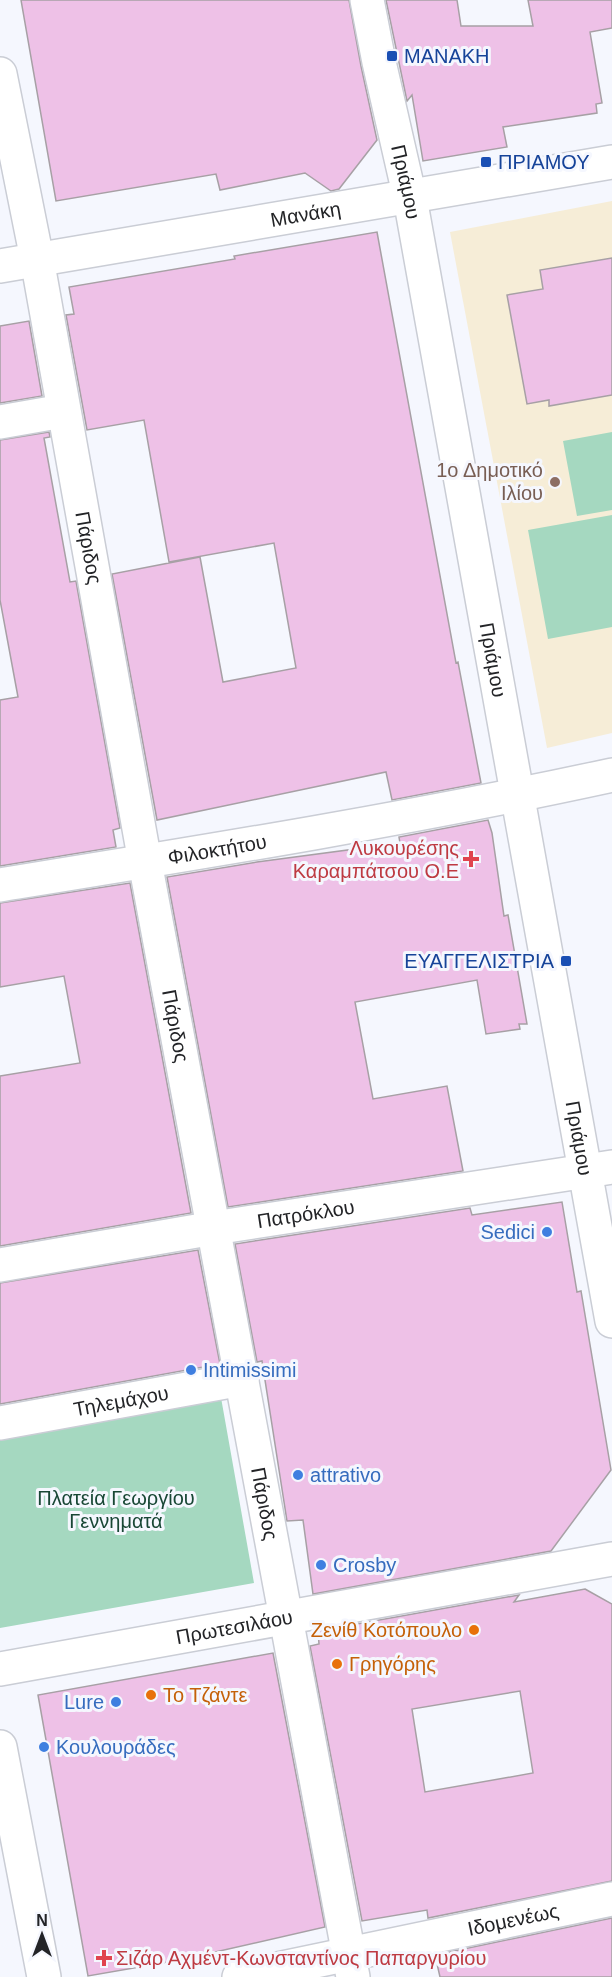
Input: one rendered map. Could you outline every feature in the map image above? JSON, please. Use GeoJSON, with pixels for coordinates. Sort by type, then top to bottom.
{"type":"FeatureCollection","features":[{"type":"Feature","properties":{"kind":"street","name":"Πριάμου"},"geometry":{"type":"LineString","coordinates":[[367,0],[410,198],[518,795],[598,1170],[612,1321]]}},
{"type":"Feature","properties":{"kind":"street","name":"Πάριδος"},"geometry":{"type":"LineString","coordinates":[[0,74],[37,259],[145,862],[351,1966]]}},
{"type":"Feature","properties":{"kind":"street","name":"Μανάκη"},"geometry":{"type":"LineString","coordinates":[[0,266],[612,162]]}},
{"type":"Feature","properties":{"kind":"street"},"geometry":{"type":"LineString","coordinates":[[0,422],[63,411]]}},
{"type":"Feature","properties":{"kind":"street","name":"Φιλοκτήτου"},"geometry":{"type":"LineString","coordinates":[[0,885],[145,862],[518,795],[612,775]]}},
{"type":"Feature","properties":{"kind":"street","name":"Πατρόκλου"},"geometry":{"type":"LineString","coordinates":[[0,1265],[214,1228],[598,1170]]}},
{"type":"Feature","properties":{"kind":"street","name":"Τηλεμάχου"},"geometry":{"type":"LineString","coordinates":[[0,1423],[242,1379]]}},
{"type":"Feature","properties":{"kind":"street","name":"Πρωτεσιλάου"},"geometry":{"type":"LineString","coordinates":[[0,1669],[612,1558]]}},
{"type":"Feature","properties":{"kind":"street"},"geometry":{"type":"LineString","coordinates":[[0,1747],[44,1977]]}},
{"type":"Feature","properties":{"kind":"street","name":"Ιδομενέως"},"geometry":{"type":"LineString","coordinates":[[239,1977],[351,1966],[612,1899]]}},
{"type":"Feature","properties":{"kind":"shaded area","name":"1ο Δημοτικό Ιλίου"},"geometry":{"type":"Polygon","coordinates":[[[612,201],[612,733],[547,748],[450,232],[612,201]]]}},
{"type":"Feature","properties":{"kind":"green space"},"geometry":{"type":"Polygon","coordinates":[[[612,432],[612,510],[577,516],[563,441],[612,432]]]}},
{"type":"Feature","properties":{"kind":"green space"},"geometry":{"type":"Polygon","coordinates":[[[612,515],[612,627],[548,639],[528,530],[612,515]]]}},
{"type":"Feature","properties":{"kind":"green space","name":"Πλατεία Γεωργίου Γεννηματά"},"geometry":{"type":"Polygon","coordinates":[[[220,1392],[254,1583],[0,1628],[0,1432],[220,1392]]]}},
{"type":"Feature","properties":{"kind":"building"},"geometry":{"type":"Polygon","coordinates":[[[21,0],[349,0],[377,140],[339,189],[331,191],[305,173],[220,190],[216,174],[56,201],[21,0]]]}},
{"type":"Feature","properties":{"kind":"building"},"geometry":{"type":"Polygon","coordinates":[[[386,0],[457,0],[461,26],[533,26],[528,0],[612,0],[612,28],[590,32],[602,103],[596,104],[597,113],[503,127],[507,147],[423,161],[412,95],[407,101],[386,0]]]}},
{"type":"Feature","properties":{"kind":"building"},"geometry":{"type":"Polygon","coordinates":[[[377,232],[456,663],[458,662],[481,783],[392,800],[386,772],[157,820],[112,574],[200,557],[223,682],[296,668],[274,543],[169,562],[144,420],[87,430],[66,315],[74,314],[69,287],[377,232]]]}},
{"type":"Feature","properties":{"kind":"building"},"geometry":{"type":"Polygon","coordinates":[[[612,258],[612,395],[549,406],[549,400],[527,404],[507,295],[543,289],[540,270],[612,258]]]}},
{"type":"Feature","properties":{"kind":"building"},"geometry":{"type":"Polygon","coordinates":[[[29,321],[42,396],[0,403],[0,326],[29,321]]]}},
{"type":"Feature","properties":{"kind":"building"},"geometry":{"type":"Polygon","coordinates":[[[49,432],[50,437],[44,438],[70,582],[76,581],[120,828],[113,830],[116,847],[0,866],[0,700],[18,697],[0,600],[0,440],[49,432]]]}},
{"type":"Feature","properties":{"kind":"building"},"geometry":{"type":"Polygon","coordinates":[[[488,820],[492,833],[504,916],[508,915],[527,1024],[519,1024],[520,1029],[486,1034],[477,980],[355,1002],[373,1099],[447,1086],[463,1171],[228,1207],[167,877],[257,862],[400,843],[399,837],[488,820]]]}},
{"type":"Feature","properties":{"kind":"building"},"geometry":{"type":"Polygon","coordinates":[[[130,883],[191,1213],[0,1246],[0,1076],[80,1063],[64,976],[0,987],[0,903],[130,883]]]}},
{"type":"Feature","properties":{"kind":"building"},"geometry":{"type":"Polygon","coordinates":[[[562,1202],[577,1292],[581,1291],[611,1470],[551,1551],[313,1594],[303,1520],[287,1521],[262,1361],[257,1362],[235,1244],[470,1208],[472,1215],[562,1202]]]}},
{"type":"Feature","properties":{"kind":"building"},"geometry":{"type":"Polygon","coordinates":[[[198,1250],[220,1364],[0,1404],[0,1283],[198,1250]]]}},
{"type":"Feature","properties":{"kind":"building"},"geometry":{"type":"Polygon","coordinates":[[[585,1589],[612,1604],[612,1881],[428,1918],[427,1910],[362,1921],[310,1646],[319,1644],[318,1631],[519,1595],[514,1602],[585,1589]],[[520,1691],[412,1709],[425,1792],[533,1773],[520,1691]]]}},
{"type":"Feature","properties":{"kind":"building"},"geometry":{"type":"Polygon","coordinates":[[[273,1653],[325,1927],[180,1960],[88,1976],[38,1695],[273,1653]]]}},
{"type":"Feature","properties":{"kind":"building"},"geometry":{"type":"Polygon","coordinates":[[[612,1918],[612,1977],[440,1977],[435,1955],[612,1918]]]}},
{"type":"Feature","properties":{"kind":"place","name":"ΜΑΝΑΚΗ"},"geometry":{"type":"Point","coordinates":[392,56]}},
{"type":"Feature","properties":{"kind":"place","name":"ΠΡΙΑΜΟΥ"},"geometry":{"type":"Point","coordinates":[486,162]}},
{"type":"Feature","properties":{"kind":"place","name":"1ο Δημοτικό Ιλίου"},"geometry":{"type":"Point","coordinates":[555,482]}},
{"type":"Feature","properties":{"kind":"place","name":"Λυκουρέσης Καραμπάτσου Ο.Ε"},"geometry":{"type":"Point","coordinates":[471,859]}},
{"type":"Feature","properties":{"kind":"place","name":"ΕΥΑΓΓΕΛΙΣΤΡΙΑ"},"geometry":{"type":"Point","coordinates":[566,961]}},
{"type":"Feature","properties":{"kind":"place","name":"Sedici"},"geometry":{"type":"Point","coordinates":[547,1232]}},
{"type":"Feature","properties":{"kind":"place","name":"Intimissimi"},"geometry":{"type":"Point","coordinates":[191,1370]}},
{"type":"Feature","properties":{"kind":"place","name":"attrativo"},"geometry":{"type":"Point","coordinates":[298,1475]}},
{"type":"Feature","properties":{"kind":"place","name":"Crosby"},"geometry":{"type":"Point","coordinates":[321,1565]}},
{"type":"Feature","properties":{"kind":"place","name":"Ζενίθ Κοτόπουλο"},"geometry":{"type":"Point","coordinates":[474,1630]}},
{"type":"Feature","properties":{"kind":"place","name":"Γρηγόρης"},"geometry":{"type":"Point","coordinates":[337,1664]}},
{"type":"Feature","properties":{"kind":"place","name":"Το Τζάντε"},"geometry":{"type":"Point","coordinates":[151,1695]}},
{"type":"Feature","properties":{"kind":"place","name":"Lure"},"geometry":{"type":"Point","coordinates":[116,1702]}},
{"type":"Feature","properties":{"kind":"place","name":"Κουλουράδες"},"geometry":{"type":"Point","coordinates":[44,1747]}},
{"type":"Feature","properties":{"kind":"place","name":"Σιζάρ Αχμέντ-Κωνσταντίνος Παπαργυρίου"},"geometry":{"type":"Point","coordinates":[104,1958]}}]}
